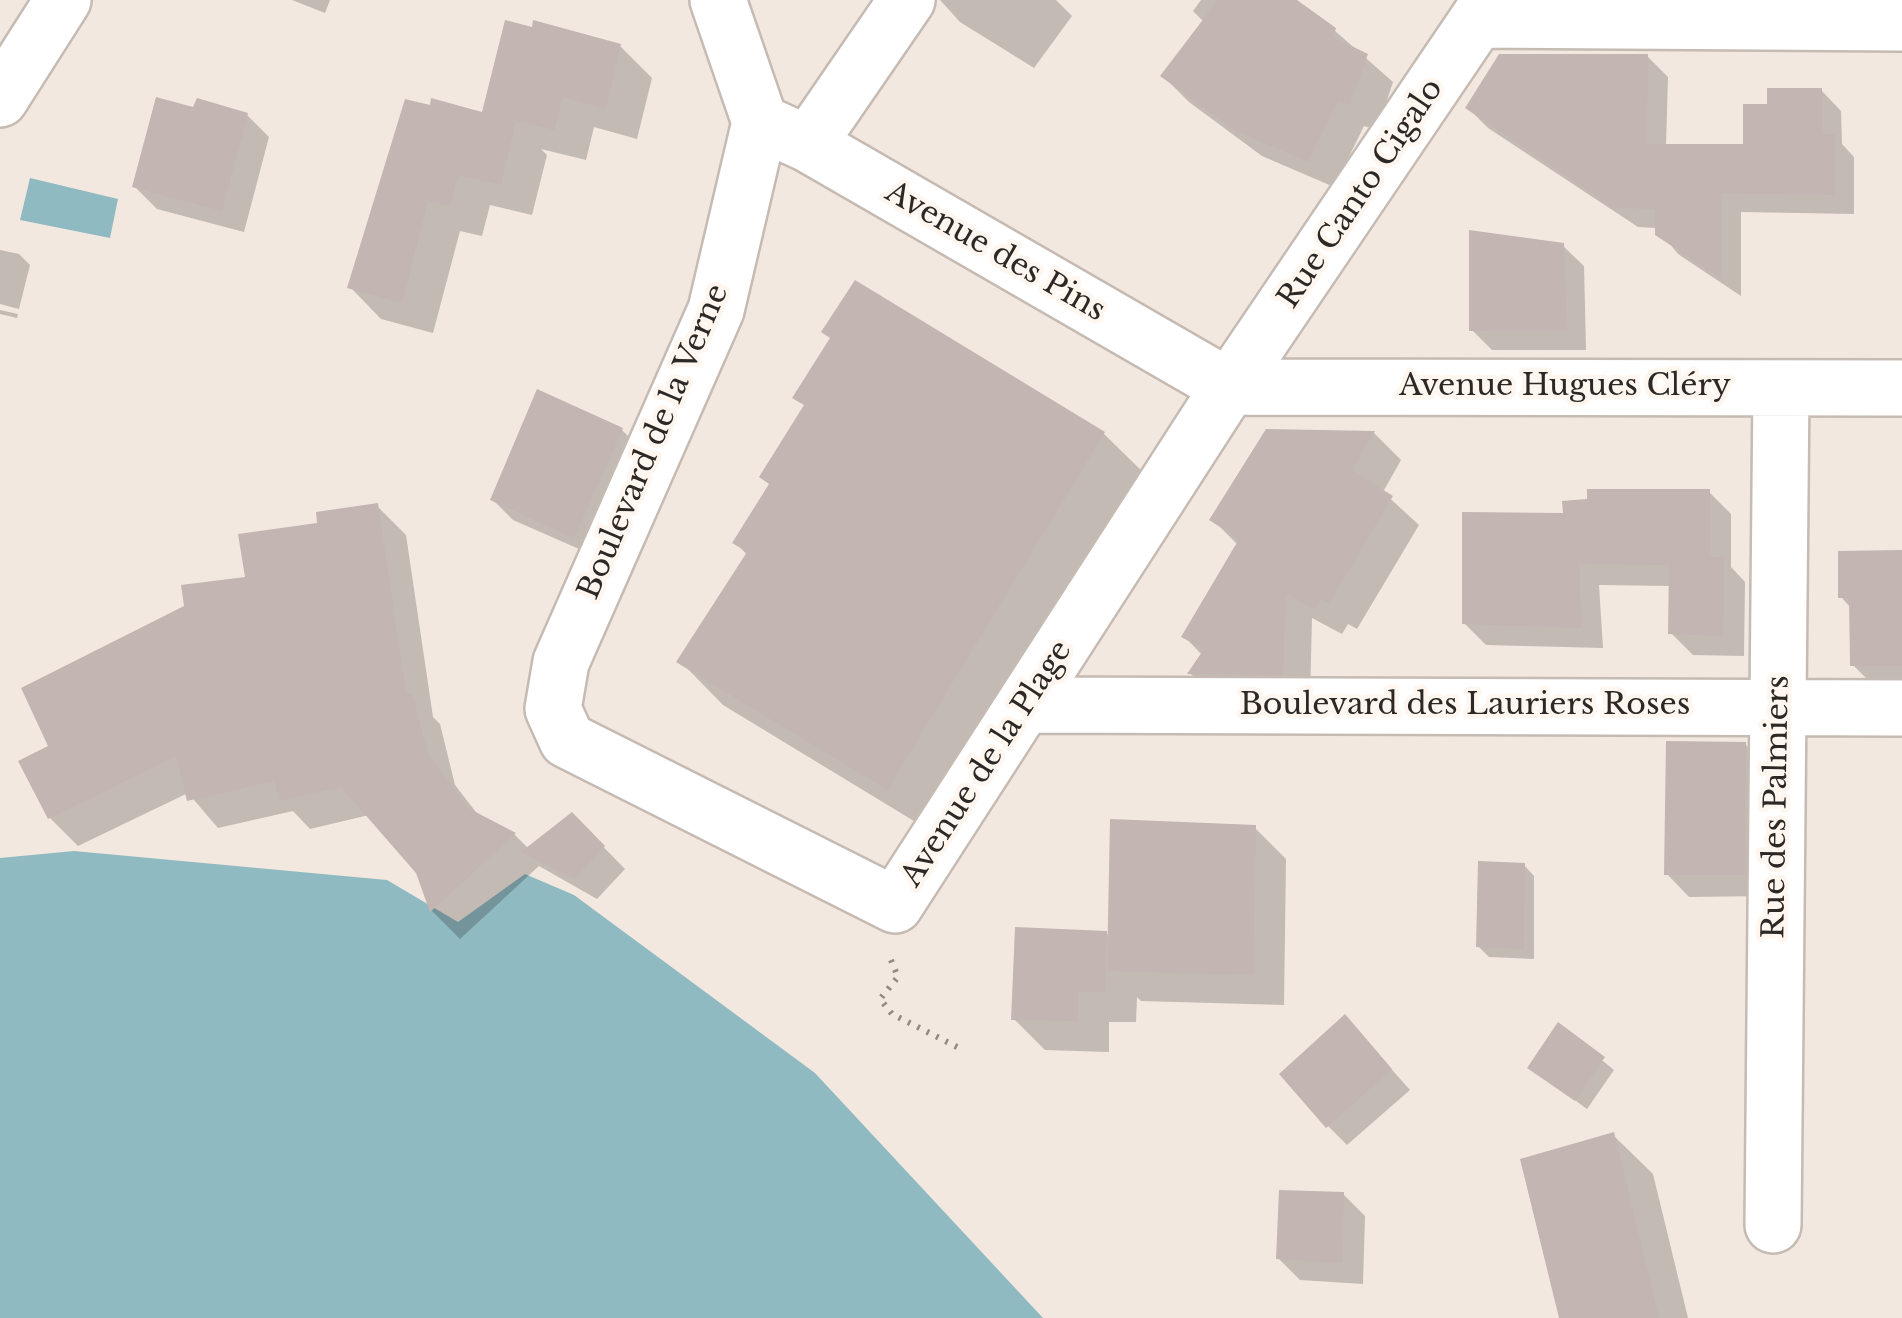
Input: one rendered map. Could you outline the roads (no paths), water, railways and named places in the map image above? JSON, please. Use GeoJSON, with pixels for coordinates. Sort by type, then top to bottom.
{"type":"FeatureCollection","features":[{"type":"Feature","properties":{"kind":"street"},"geometry":{"type":"LineString","coordinates":[[0,99],[62,0]]}},
{"type":"Feature","properties":{"kind":"street"},"geometry":{"type":"LineString","coordinates":[[718,0],[784,133],[908,0]]}},
{"type":"Feature","properties":{"kind":"street"},"geometry":{"type":"LineString","coordinates":[[1473,6],[1902,23]]}},
{"type":"Feature","properties":{"kind":"street","name":"Rue Canto Cigalo"},"geometry":{"type":"LineString","coordinates":[[1229,386],[1473,6]]}},
{"type":"Feature","properties":{"kind":"street","name":"Avenue des Pins"},"geometry":{"type":"LineString","coordinates":[[784,133],[1229,386]]}},
{"type":"Feature","properties":{"kind":"street","name":"Boulevard de la Verne"},"geometry":{"type":"LineString","coordinates":[[553,710],[561,662],[716,310],[784,133]]}},
{"type":"Feature","properties":{"kind":"street","name":"Avenue Hugues Cléry"},"geometry":{"type":"LineString","coordinates":[[1229,386],[1902,388]]}},
{"type":"Feature","properties":{"kind":"street","name":"Avenue de la Plage"},"geometry":{"type":"LineString","coordinates":[[553,710],[567,740],[895,905],[1028,705],[1229,386]]}},
{"type":"Feature","properties":{"kind":"street","name":"Rue des Palmiers"},"geometry":{"type":"LineString","coordinates":[[1773,1225],[1781,388]]}},
{"type":"Feature","properties":{"kind":"street","name":"Boulevard des Lauriers Roses"},"geometry":{"type":"LineString","coordinates":[[1028,705],[1902,708]]}},
{"type":"Feature","properties":{"kind":"water"},"geometry":{"type":"Polygon","coordinates":[[[30,178],[118,199],[110,238],[20,220],[30,178]]]}},
{"type":"Feature","properties":{"kind":"water"},"geometry":{"type":"Polygon","coordinates":[[[74,851],[387,880],[458,922],[525,874],[574,895],[815,1073],[1043,1318],[0,1318],[0,858],[74,851]]]}}]}
